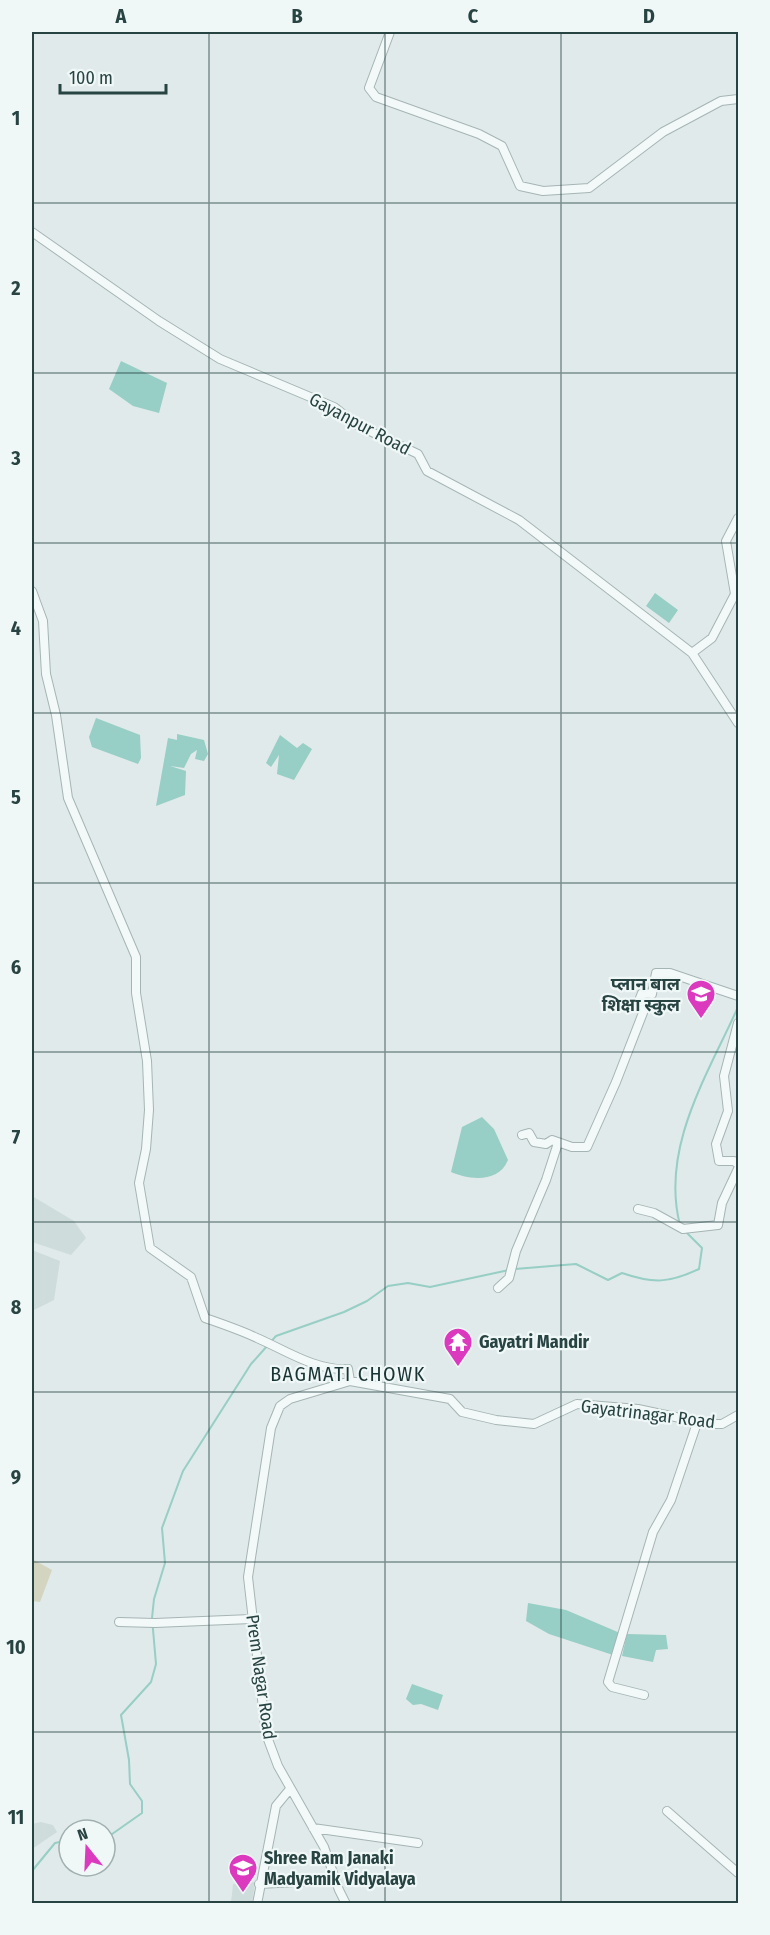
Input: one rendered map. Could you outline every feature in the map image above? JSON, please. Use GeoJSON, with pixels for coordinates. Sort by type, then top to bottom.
{"type":"FeatureCollection","features":[{"type":"Feature","properties":{"kind":"street"},"geometry":{"type":"LineString","coordinates":[[390,32],[369,88],[376,97],[479,134],[502,146],[520,186],[543,191],[589,188],[663,132],[721,101],[738,99]]}},
{"type":"Feature","properties":{"kind":"street","name":"Gayanpur Road"},"geometry":{"type":"LineString","coordinates":[[32,232],[159,321],[220,359],[334,407],[357,425],[418,454],[427,471],[519,520],[692,653],[738,723]]}},
{"type":"Feature","properties":{"kind":"street"},"geometry":{"type":"LineString","coordinates":[[692,653],[712,638],[735,594],[726,541],[738,518]]}},
{"type":"Feature","properties":{"kind":"street"},"geometry":{"type":"LineString","coordinates":[[32,591],[43,621],[46,674],[56,715],[68,798],[136,957],[136,993],[147,1061],[148,1110],[146,1149],[139,1182],[150,1248],[190,1276],[205,1317],[336,1370],[348,1369],[350,1381]]}},
{"type":"Feature","properties":{"kind":"street"},"geometry":{"type":"LineString","coordinates":[[522,1135],[529,1133],[534,1142],[546,1144],[552,1140],[581,1148],[587,1147],[646,1005],[640,998],[642,993],[649,996],[652,994],[656,973],[670,973],[738,996]]}},
{"type":"Feature","properties":{"kind":"street"},"geometry":{"type":"LineString","coordinates":[[738,1023],[724,1076],[728,1105],[727,1118],[716,1143],[719,1161],[734,1161],[738,1164]]}},
{"type":"Feature","properties":{"kind":"street"},"geometry":{"type":"LineString","coordinates":[[498,1288],[509,1278],[516,1251],[546,1180],[558,1143]]}},
{"type":"Feature","properties":{"kind":"street"},"geometry":{"type":"LineString","coordinates":[[638,1209],[654,1213],[683,1229],[717,1225],[722,1203],[738,1169]]}},
{"type":"Feature","properties":{"kind":"street","name":"Gayatrinagar Road"},"geometry":{"type":"LineString","coordinates":[[248,1577],[271,1428],[280,1406],[290,1399],[350,1381],[450,1399],[462,1412],[496,1420],[534,1424],[577,1404],[638,1409],[697,1423],[722,1424],[738,1415]]}},
{"type":"Feature","properties":{"kind":"street"},"geometry":{"type":"LineString","coordinates":[[644,1695],[612,1687],[608,1682],[653,1532],[671,1500],[697,1423]]}},
{"type":"Feature","properties":{"kind":"street","name":"Prem Nagar Road"},"geometry":{"type":"LineString","coordinates":[[248,1577],[251,1619],[258,1655],[266,1734],[278,1766],[324,1847],[346,1904]]}},
{"type":"Feature","properties":{"kind":"street"},"geometry":{"type":"LineString","coordinates":[[119,1622],[155,1623],[251,1619]]}},
{"type":"Feature","properties":{"kind":"street"},"geometry":{"type":"LineString","coordinates":[[257,1904],[259,1884],[276,1806],[290,1789]]}},
{"type":"Feature","properties":{"kind":"street"},"geometry":{"type":"LineString","coordinates":[[667,1811],[738,1873]]}},
{"type":"Feature","properties":{"kind":"street"},"geometry":{"type":"LineString","coordinates":[[313,1828],[418,1843]]}},
{"type":"Feature","properties":{"kind":"street"},"geometry":{"type":"LineString","coordinates":[[259,1884],[335,1880]]}},
{"type":"Feature","properties":{"kind":"shaded area"},"geometry":{"type":"Polygon","coordinates":[[[121,361],[167,383],[159,413],[133,406],[109,389],[121,361]]]}},
{"type":"Feature","properties":{"kind":"shaded area"},"geometry":{"type":"Polygon","coordinates":[[[655,593],[678,610],[669,623],[646,606],[655,593]]]}},
{"type":"Feature","properties":{"kind":"shaded area"},"geometry":{"type":"Polygon","coordinates":[[[96,718],[140,735],[141,758],[138,764],[92,747],[89,737],[96,718]]]}},
{"type":"Feature","properties":{"kind":"shaded area"},"geometry":{"type":"Polygon","coordinates":[[[177,734],[204,740],[208,754],[204,761],[195,759],[197,750],[191,754],[184,768],[170,766],[186,771],[185,795],[156,806],[168,738],[177,740],[177,734]]]}},
{"type":"Feature","properties":{"kind":"shaded area"},"geometry":{"type":"Polygon","coordinates":[[[280,735],[297,748],[303,743],[312,749],[294,780],[277,774],[279,755],[271,767],[266,763],[280,735]]]}},
{"type":"Feature","properties":{"kind":"shaded area"},"geometry":{"type":"Polygon","coordinates":[[[482,1117],[494,1129],[508,1160],[498,1173],[483,1178],[466,1177],[451,1172],[462,1127],[482,1117]]]}},
{"type":"Feature","properties":{"kind":"shaded area"},"geometry":{"type":"Polygon","coordinates":[[[32,1196],[74,1221],[86,1238],[71,1255],[32,1242],[32,1196]]]}},
{"type":"Feature","properties":{"kind":"shaded area"},"geometry":{"type":"Polygon","coordinates":[[[32,1250],[60,1261],[54,1300],[32,1311],[32,1250]]]}},
{"type":"Feature","properties":{"kind":"shaded area"},"geometry":{"type":"Polygon","coordinates":[[[32,1559],[52,1570],[40,1602],[32,1601],[32,1559]]]}},
{"type":"Feature","properties":{"kind":"shaded area"},"geometry":{"type":"Polygon","coordinates":[[[528,1603],[566,1610],[620,1633],[613,1655],[549,1634],[526,1621],[528,1603]]]}},
{"type":"Feature","properties":{"kind":"shaded area"},"geometry":{"type":"Polygon","coordinates":[[[627,1634],[666,1635],[668,1649],[656,1650],[653,1662],[622,1656],[627,1634]]]}},
{"type":"Feature","properties":{"kind":"shaded area"},"geometry":{"type":"Polygon","coordinates":[[[412,1684],[443,1695],[438,1710],[421,1704],[413,1705],[406,1699],[412,1684]]]}},
{"type":"Feature","properties":{"kind":"shaded area"},"geometry":{"type":"Polygon","coordinates":[[[41,1822],[53,1825],[57,1832],[32,1849],[32,1824],[41,1822]]]}},
{"type":"Feature","properties":{"kind":"shaded area","name":"Shree Ram Janaki Madyamik Vidyalaya"},"geometry":{"type":"Polygon","coordinates":[[[255,1882],[252,1903],[231,1903],[233,1884],[255,1882]]]}},
{"type":"Feature","properties":{"kind":"waterway"},"geometry":{"type":"LineString","coordinates":[[680,1225],[676,1196],[676,1168],[682,1140],[701,1085],[738,1007]]}},
{"type":"Feature","properties":{"kind":"waterway"},"geometry":{"type":"LineString","coordinates":[[515,1269],[576,1264],[608,1280],[622,1273],[653,1280],[679,1277],[699,1269],[702,1248],[685,1231]]}},
{"type":"Feature","properties":{"kind":"waterway"},"geometry":{"type":"LineString","coordinates":[[117,1831],[142,1813],[142,1801],[130,1784],[129,1760],[121,1715],[151,1682],[156,1664],[152,1618],[154,1599],[165,1563],[162,1528],[183,1471],[251,1364],[276,1336],[344,1312],[367,1301],[388,1286],[408,1283],[430,1287],[509,1270]]}},
{"type":"Feature","properties":{"kind":"waterway"},"geometry":{"type":"LineString","coordinates":[[32,1871],[57,1843]]}},
{"type":"Feature","properties":{"kind":"place","name":"प्लान बाल शिक्षा स्कुल"},"geometry":{"type":"Point","coordinates":[701,1020]}},
{"type":"Feature","properties":{"kind":"place","name":"Gayatri Mandir"},"geometry":{"type":"Point","coordinates":[458,1368]}},
{"type":"Feature","properties":{"kind":"place","name":"Shree Ram Janaki Madyamik Vidyalaya"},"geometry":{"type":"Point","coordinates":[243,1894]}},
{"type":"Feature","properties":{"kind":"district","name":"BAGMATI CHOWK"},"geometry":{"type":"Point","coordinates":[348,1374]}}]}
